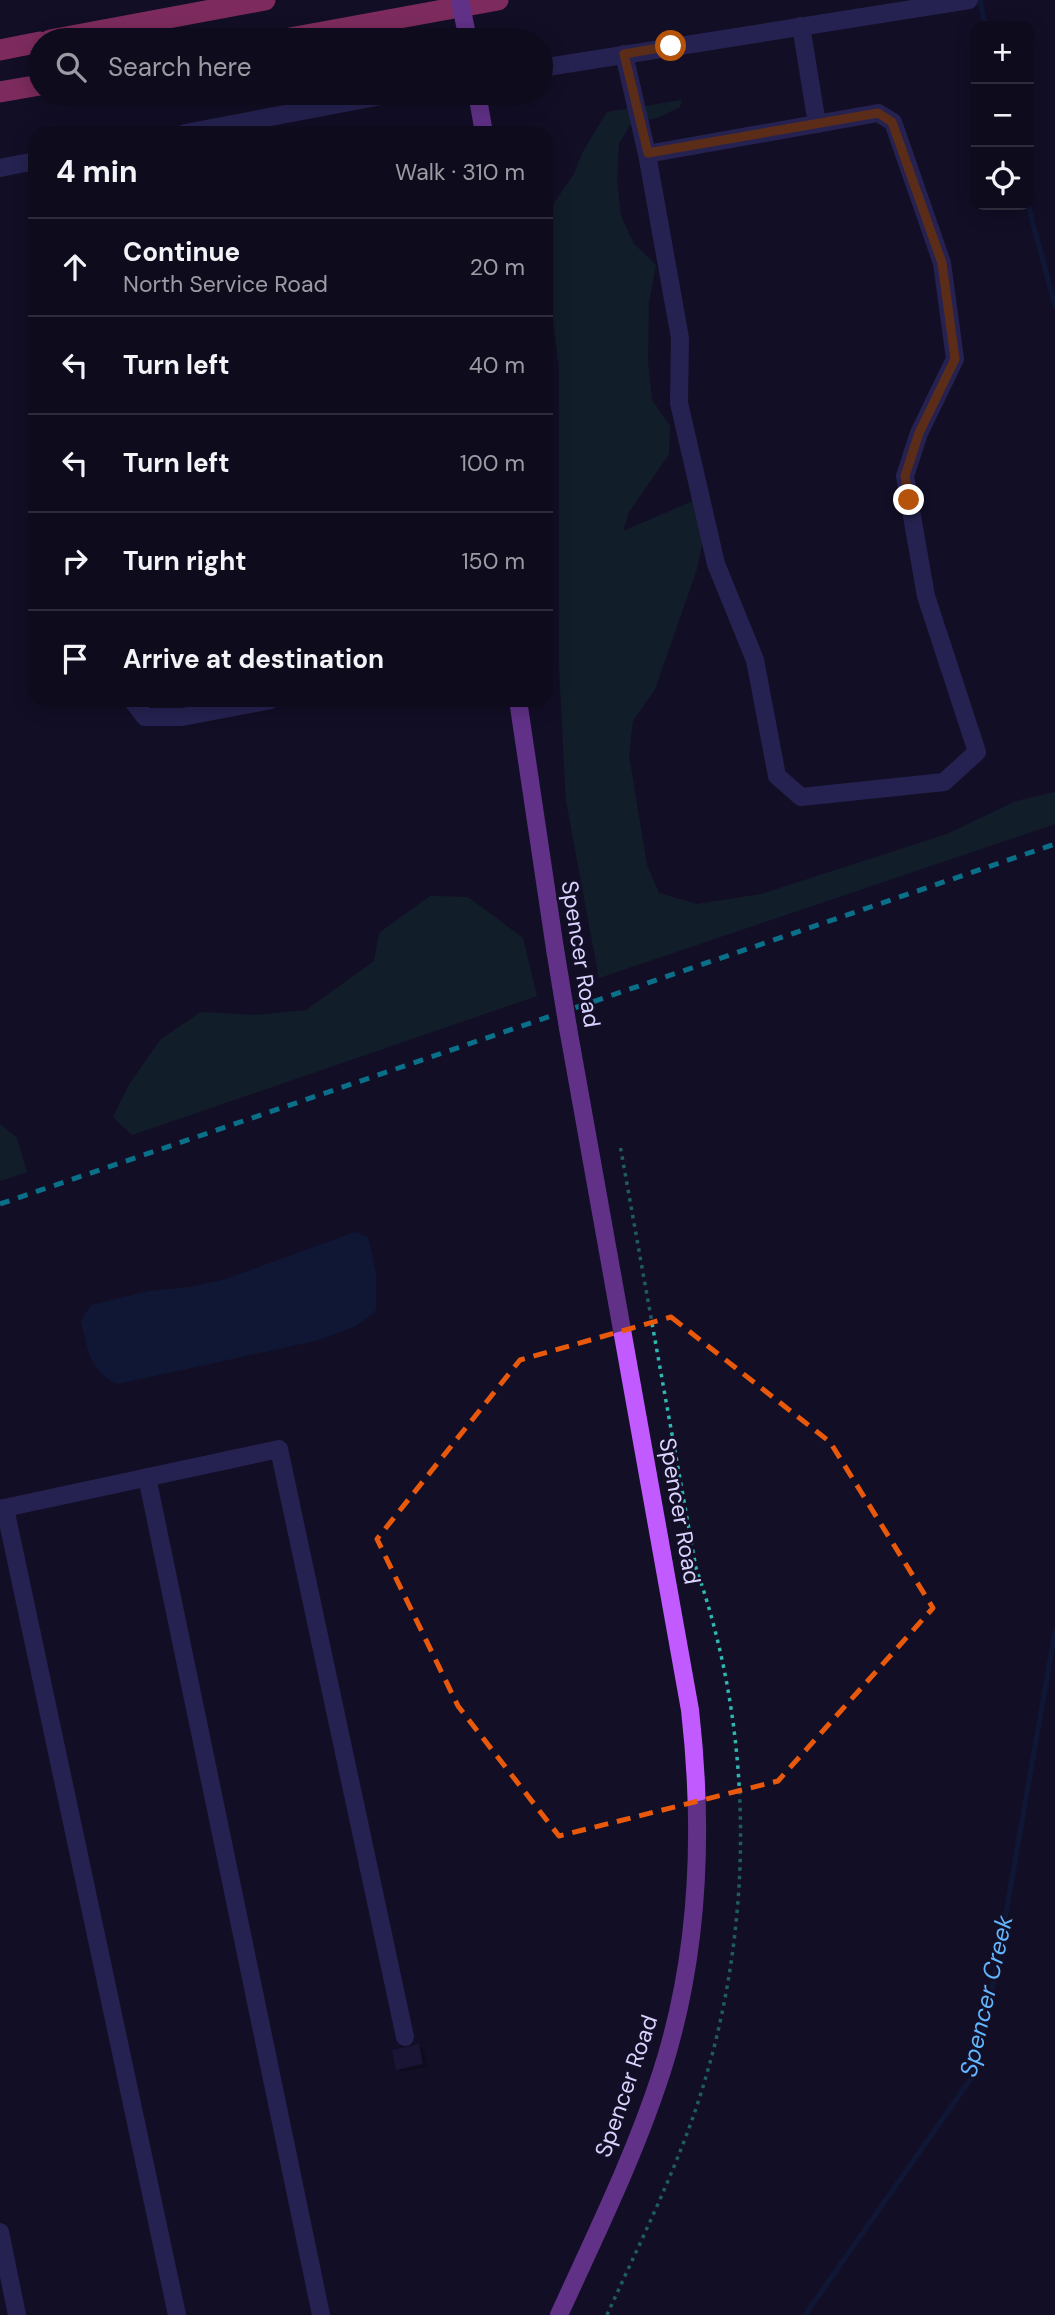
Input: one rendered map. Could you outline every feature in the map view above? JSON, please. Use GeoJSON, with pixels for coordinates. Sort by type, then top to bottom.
{"type":"FeatureCollection","features":[{"type":"Feature","properties":{"kind":"highway"},"geometry":{"type":"LineString","coordinates":[[114,28],[265,0]]}},
{"type":"Feature","properties":{"kind":"highway"},"geometry":{"type":"LineString","coordinates":[[345,28],[498,0]]}},
{"type":"Feature","properties":{"kind":"highway"},"geometry":{"type":"LineString","coordinates":[[0,50],[28,44]]}},
{"type":"Feature","properties":{"kind":"highway"},"geometry":{"type":"LineString","coordinates":[[0,92],[28,87]]}},
{"type":"Feature","properties":{"kind":"main road"},"geometry":{"type":"LineString","coordinates":[[460,0],[466,28]]}},
{"type":"Feature","properties":{"kind":"main road"},"geometry":{"type":"LineString","coordinates":[[479,105],[483,126]]}},
{"type":"Feature","properties":{"kind":"main road","name":"Spencer Road"},"geometry":{"type":"LineString","coordinates":[[519,707],[568,1028],[690,1710],[695,1757],[698,1850],[686,1971],[661,2075],[638,2137],[558,2315]]}},
{"type":"Feature","properties":{"kind":"street"},"geometry":{"type":"LineString","coordinates":[[553,66],[969,0]]}},
{"type":"Feature","properties":{"kind":"street"},"geometry":{"type":"LineString","coordinates":[[801,26],[817,124]]}},
{"type":"Feature","properties":{"kind":"street"},"geometry":{"type":"LineString","coordinates":[[624,54],[648,153],[680,338],[679,402],[716,564],[755,660],[777,776],[800,797],[944,782],[977,752],[926,596],[905,476],[919,433],[955,359],[942,263],[892,122],[878,113],[648,153]]}},
{"type":"Feature","properties":{"kind":"street"},"geometry":{"type":"LineString","coordinates":[[222,126],[333,105]]}},
{"type":"Feature","properties":{"kind":"street"},"geometry":{"type":"LineString","coordinates":[[0,168],[28,162]]}},
{"type":"Feature","properties":{"kind":"street"},"geometry":{"type":"LineString","coordinates":[[137,707],[145,717],[182,717],[234,707]]}},
{"type":"Feature","properties":{"kind":"street"},"geometry":{"type":"LineString","coordinates":[[177,2315],[3,1508],[279,1449],[405,2037]]}},
{"type":"Feature","properties":{"kind":"street"},"geometry":{"type":"LineString","coordinates":[[147,1477],[321,2315]]}},
{"type":"Feature","properties":{"kind":"street"},"geometry":{"type":"LineString","coordinates":[[0,2232],[17,2315]]}},
{"type":"Feature","properties":{"kind":"highlighted area"},"geometry":{"type":"Polygon","coordinates":[[[671,1317],[830,1442],[933,1608],[778,1781],[559,1836],[458,1706],[377,1539],[520,1360],[671,1317]]]}},
{"type":"Feature","properties":{"kind":"green space"},"geometry":{"type":"Polygon","coordinates":[[[682,100],[680,107],[657,118],[632,122],[619,143],[617,181],[621,216],[634,244],[656,265],[649,302],[648,361],[652,400],[670,426],[669,454],[629,512],[623,531],[693,501],[704,536],[696,572],[655,689],[633,721],[629,755],[647,865],[659,893],[697,904],[761,894],[947,834],[1016,801],[1055,792],[1055,824],[599,978],[566,801],[559,667],[559,369],[553,320],[553,205],[574,174],[582,153],[607,112],[682,100]]]}},
{"type":"Feature","properties":{"kind":"green space"},"geometry":{"type":"Polygon","coordinates":[[[430,896],[468,897],[523,938],[537,996],[132,1135],[113,1117],[130,1083],[161,1039],[201,1012],[255,1015],[306,1010],[374,961],[379,933],[430,896]]]}},
{"type":"Feature","properties":{"kind":"green space"},"geometry":{"type":"Polygon","coordinates":[[[0,1124],[17,1138],[27,1172],[0,1181],[0,1124]]]}},
{"type":"Feature","properties":{"kind":"water"},"geometry":{"type":"Polygon","coordinates":[[[355,1232],[368,1237],[376,1273],[376,1310],[356,1326],[315,1341],[117,1384],[101,1372],[91,1358],[81,1321],[91,1305],[149,1291],[190,1287],[226,1279],[355,1232]]]}},
{"type":"Feature","properties":{"kind":"building"},"geometry":{"type":"Polygon","coordinates":[[[419,2044],[423,2064],[396,2070],[392,2050],[419,2044]]]}},
{"type":"Feature","properties":{"kind":"waterway","name":"Spencer Creek"},"geometry":{"type":"LineString","coordinates":[[980,0],[984,21]]}},
{"type":"Feature","properties":{"kind":"waterway","name":"Spencer Creek"},"geometry":{"type":"LineString","coordinates":[[1029,210],[1055,305]]}},
{"type":"Feature","properties":{"kind":"waterway","name":"Spencer Creek"},"geometry":{"type":"LineString","coordinates":[[805,2315],[972,2077],[995,1976],[1055,1632]]}},
{"type":"Feature","properties":{"kind":"railway"},"geometry":{"type":"LineString","coordinates":[[0,1204],[1055,844]]}},
{"type":"Feature","properties":{"kind":"route"},"geometry":{"type":"LineString","coordinates":[[671,46],[624,54],[648,153],[878,113],[892,122],[942,263],[955,359],[919,433],[905,476],[909,500]]}}]}
